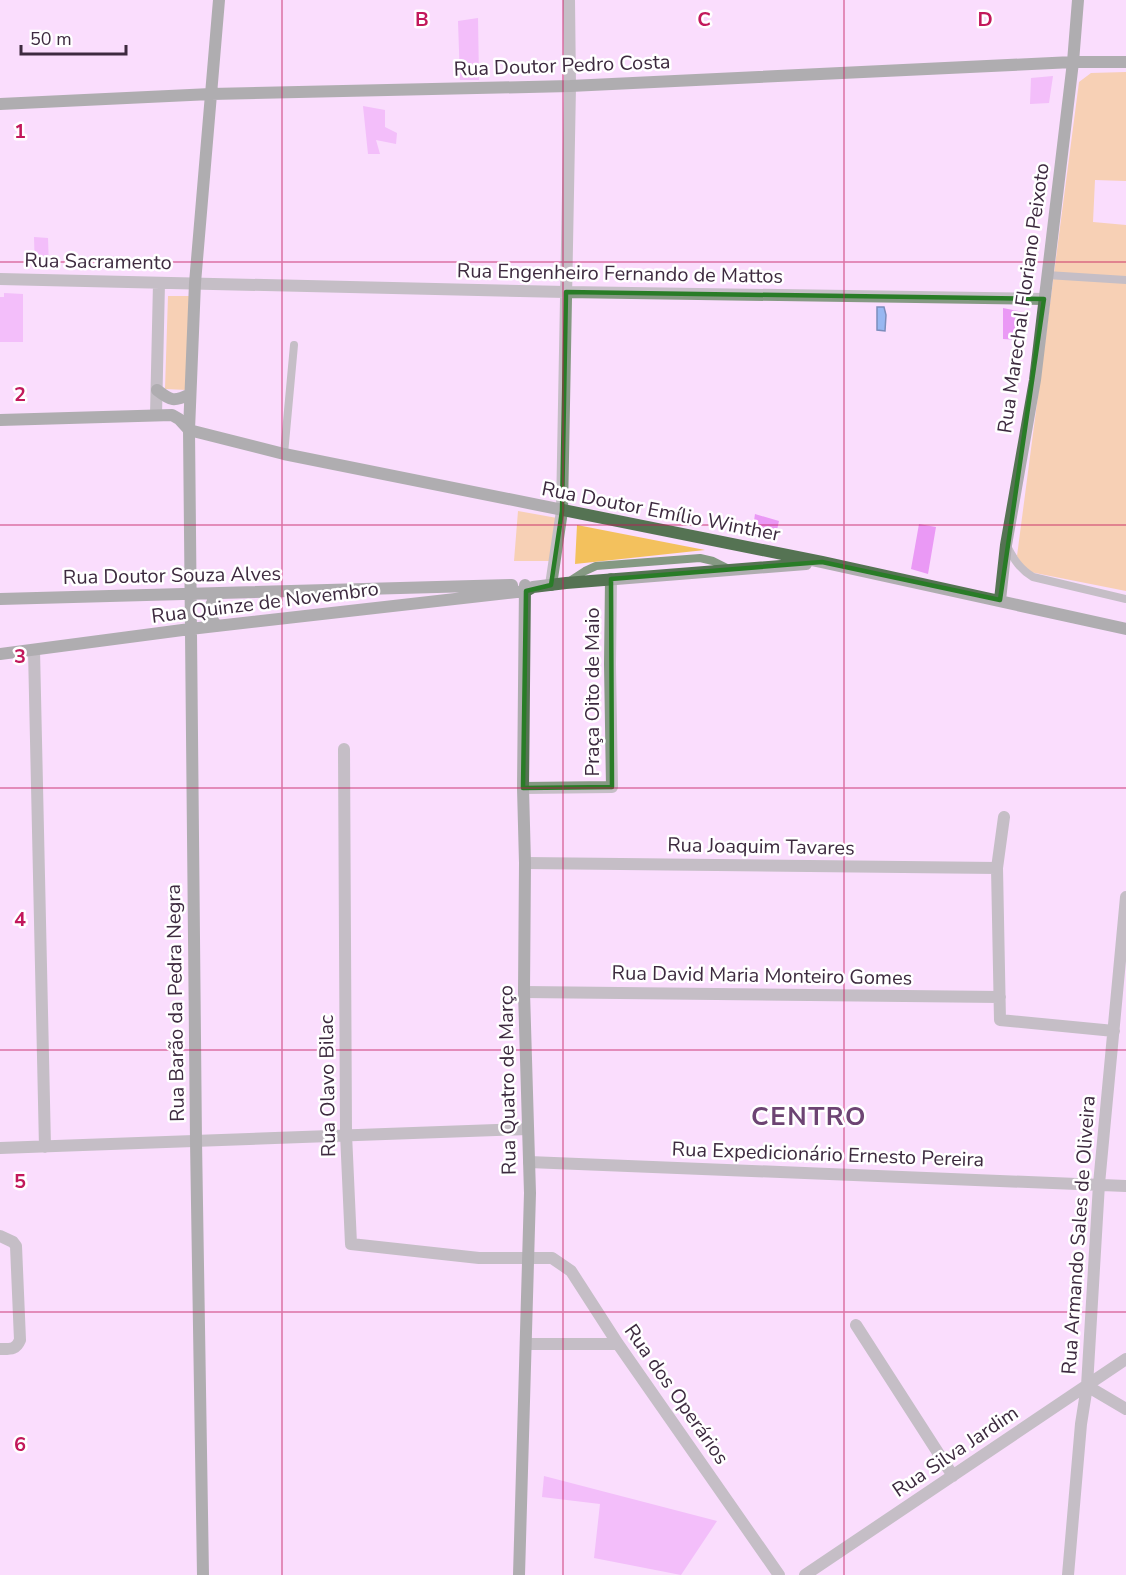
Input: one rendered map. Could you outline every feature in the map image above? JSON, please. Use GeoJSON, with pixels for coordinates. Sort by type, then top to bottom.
{"type":"FeatureCollection","features":[{"type":"Feature","properties":{"kind":"main road","name":"Rua Barão da Pedra Negra"},"geometry":{"type":"LineString","coordinates":[[202,1575],[189,430],[195,283],[219,0]]}},
{"type":"Feature","properties":{"kind":"main road","name":"Rua Marechal Floriano Peixoto"},"geometry":{"type":"LineString","coordinates":[[1000,600],[1006,545],[1035,380],[1073,62],[1078,0]]}},
{"type":"Feature","properties":{"kind":"main road","name":"Rua Doutor Pedro Costa"},"geometry":{"type":"LineString","coordinates":[[0,104],[211,94],[570,86],[1073,62],[1126,62]]}},
{"type":"Feature","properties":{"kind":"main road"},"geometry":{"type":"LineString","coordinates":[[157,390],[169,399],[179,400],[190,394]]}},
{"type":"Feature","properties":{"kind":"main road","name":"Rua Doutor Emílio Winther"},"geometry":{"type":"LineString","coordinates":[[0,420],[172,415],[189,430],[284,454],[822,562],[1126,628]]}},
{"type":"Feature","properties":{"kind":"main road","name":"Rua Quinze de Novembro"},"geometry":{"type":"LineString","coordinates":[[0,654],[528,587],[822,562]]}},
{"type":"Feature","properties":{"kind":"main road","name":"Rua Doutor Souza Alves"},"geometry":{"type":"LineString","coordinates":[[0,599],[528,587]]}},
{"type":"Feature","properties":{"kind":"main road","name":"Rua Quatro de Março"},"geometry":{"type":"LineString","coordinates":[[519,1575],[529,1257],[524,992],[525,863],[522,788],[528,587]]}},
{"type":"Feature","properties":{"kind":"main road"},"geometry":{"type":"LineString","coordinates":[[217,594],[209,606],[209,613],[211,620],[217,626]]}},
{"type":"Feature","properties":{"kind":"street"},"geometry":{"type":"LineString","coordinates":[[550,585],[562,511],[570,86],[569,0]]}},
{"type":"Feature","properties":{"kind":"street","name":"Rua Sacramento"},"geometry":{"type":"LineString","coordinates":[[0,279],[195,283]]}},
{"type":"Feature","properties":{"kind":"street"},"geometry":{"type":"LineString","coordinates":[[156,415],[159,283]]}},
{"type":"Feature","properties":{"kind":"street","name":"Rua Engenheiro Fernando de Mattos"},"geometry":{"type":"LineString","coordinates":[[195,283],[566,292],[1044,299]]}},
{"type":"Feature","properties":{"kind":"street","name":"Praça Oito de Maio"},"geometry":{"type":"LineString","coordinates":[[522,788],[612,787],[611,579]]}},
{"type":"Feature","properties":{"kind":"street"},"geometry":{"type":"LineString","coordinates":[[34,650],[45,1147]]}},
{"type":"Feature","properties":{"kind":"street","name":"Rua Olavo Bilac"},"geometry":{"type":"LineString","coordinates":[[344,749],[345,1134],[351,1244],[479,1258],[529,1257]]}},
{"type":"Feature","properties":{"kind":"street"},"geometry":{"type":"LineString","coordinates":[[1004,817],[997,868],[1000,1020],[1114,1031]]}},
{"type":"Feature","properties":{"kind":"street","name":"Rua Joaquim Tavares"},"geometry":{"type":"LineString","coordinates":[[525,863],[997,868]]}},
{"type":"Feature","properties":{"kind":"street","name":"Rua Armando Sales de Oliveira"},"geometry":{"type":"LineString","coordinates":[[1068,1575],[1081,1424],[1087,1386],[1099,1184],[1126,897]]}},
{"type":"Feature","properties":{"kind":"street","name":"Rua David Maria Monteiro Gomes"},"geometry":{"type":"LineString","coordinates":[[524,992],[1000,997]]}},
{"type":"Feature","properties":{"kind":"street"},"geometry":{"type":"LineString","coordinates":[[0,1148],[527,1129]]}},
{"type":"Feature","properties":{"kind":"street","name":"Rua Expedicionário Ernesto Pereira"},"geometry":{"type":"LineString","coordinates":[[529,1162],[1126,1186]]}},
{"type":"Feature","properties":{"kind":"street"},"geometry":{"type":"LineString","coordinates":[[0,1236],[13,1242],[16,1246],[20,1340],[18,1346],[12,1349],[0,1349]]}},
{"type":"Feature","properties":{"kind":"street","name":"Rua dos Operários"},"geometry":{"type":"LineString","coordinates":[[529,1257],[552,1258],[571,1271],[618,1344],[779,1575]]}},
{"type":"Feature","properties":{"kind":"street"},"geometry":{"type":"LineString","coordinates":[[856,1325],[953,1476]]}},
{"type":"Feature","properties":{"kind":"street"},"geometry":{"type":"LineString","coordinates":[[526,1344],[618,1344]]}},
{"type":"Feature","properties":{"kind":"street","name":"Rua Silva Jardim"},"geometry":{"type":"LineString","coordinates":[[805,1575],[1126,1359]]}},
{"type":"Feature","properties":{"kind":"street"},"geometry":{"type":"LineString","coordinates":[[1087,1386],[1126,1409]]}},
{"type":"Feature","properties":{"kind":"lane"},"geometry":{"type":"LineString","coordinates":[[1047,275],[1126,280]]}},
{"type":"Feature","properties":{"kind":"lane"},"geometry":{"type":"LineString","coordinates":[[284,454],[294,345]]}},
{"type":"Feature","properties":{"kind":"lane"},"geometry":{"type":"LineString","coordinates":[[1006,545],[1024,572],[1034,577],[1126,599]]}},
{"type":"Feature","properties":{"kind":"lane"},"geometry":{"type":"LineString","coordinates":[[566,583],[585,571],[609,564],[700,558],[731,569]]}},
{"type":"Feature","properties":{"kind":"highlighted area"},"geometry":{"type":"Polygon","coordinates":[[[566,292],[1044,299],[1000,600],[822,562],[611,579],[612,787],[523,788],[526,591],[551,585],[562,511],[566,292]]]}},
{"type":"Feature","properties":{"kind":"shaded area"},"geometry":{"type":"Polygon","coordinates":[[[1126,72],[1126,181],[1095,180],[1093,222],[1126,225],[1126,591],[1030,572],[1023,567],[1017,556],[1079,82],[1091,73],[1126,72]]]}},
{"type":"Feature","properties":{"kind":"shaded area"},"geometry":{"type":"Polygon","coordinates":[[[168,296],[190,296],[187,390],[165,389],[168,296]]]}},
{"type":"Feature","properties":{"kind":"shaded area"},"geometry":{"type":"Polygon","coordinates":[[[518,511],[557,518],[551,561],[514,561],[518,511]]]}},
{"type":"Feature","properties":{"kind":"shaded area"},"geometry":{"type":"Polygon","coordinates":[[[577,525],[705,550],[575,564],[577,525]]]}},
{"type":"Feature","properties":{"kind":"water"},"geometry":{"type":"Polygon","coordinates":[[[877,307],[884,307],[885,331],[877,330],[877,307]]]}},
{"type":"Feature","properties":{"kind":"building"},"geometry":{"type":"Polygon","coordinates":[[[478,18],[479,80],[460,80],[458,21],[478,18]]]}},
{"type":"Feature","properties":{"kind":"building"},"geometry":{"type":"Polygon","coordinates":[[[1053,76],[1049,103],[1030,104],[1031,78],[1053,76]]]}},
{"type":"Feature","properties":{"kind":"building"},"geometry":{"type":"Polygon","coordinates":[[[363,106],[385,110],[385,127],[397,133],[396,144],[376,140],[380,154],[368,154],[363,106]]]}},
{"type":"Feature","properties":{"kind":"building"},"geometry":{"type":"Polygon","coordinates":[[[34,237],[48,238],[49,267],[35,270],[34,237]]]}},
{"type":"Feature","properties":{"kind":"building"},"geometry":{"type":"Polygon","coordinates":[[[4,293],[23,294],[23,342],[0,342],[0,297],[4,297],[4,293]]]}},
{"type":"Feature","properties":{"kind":"building"},"geometry":{"type":"Polygon","coordinates":[[[1003,308],[1023,312],[1019,340],[1003,339],[1003,308]]]}},
{"type":"Feature","properties":{"kind":"building"},"geometry":{"type":"Polygon","coordinates":[[[755,514],[779,521],[775,539],[752,534],[755,514]]]}},
{"type":"Feature","properties":{"kind":"building"},"geometry":{"type":"Polygon","coordinates":[[[919,524],[936,527],[928,574],[911,569],[919,524]]]}},
{"type":"Feature","properties":{"kind":"building"},"geometry":{"type":"Polygon","coordinates":[[[544,1476],[717,1521],[681,1575],[594,1558],[600,1504],[542,1497],[544,1476]]]}},
{"type":"Feature","properties":{"kind":"district","name":"CENTRO"},"geometry":{"type":"Point","coordinates":[809,1116]}}]}
